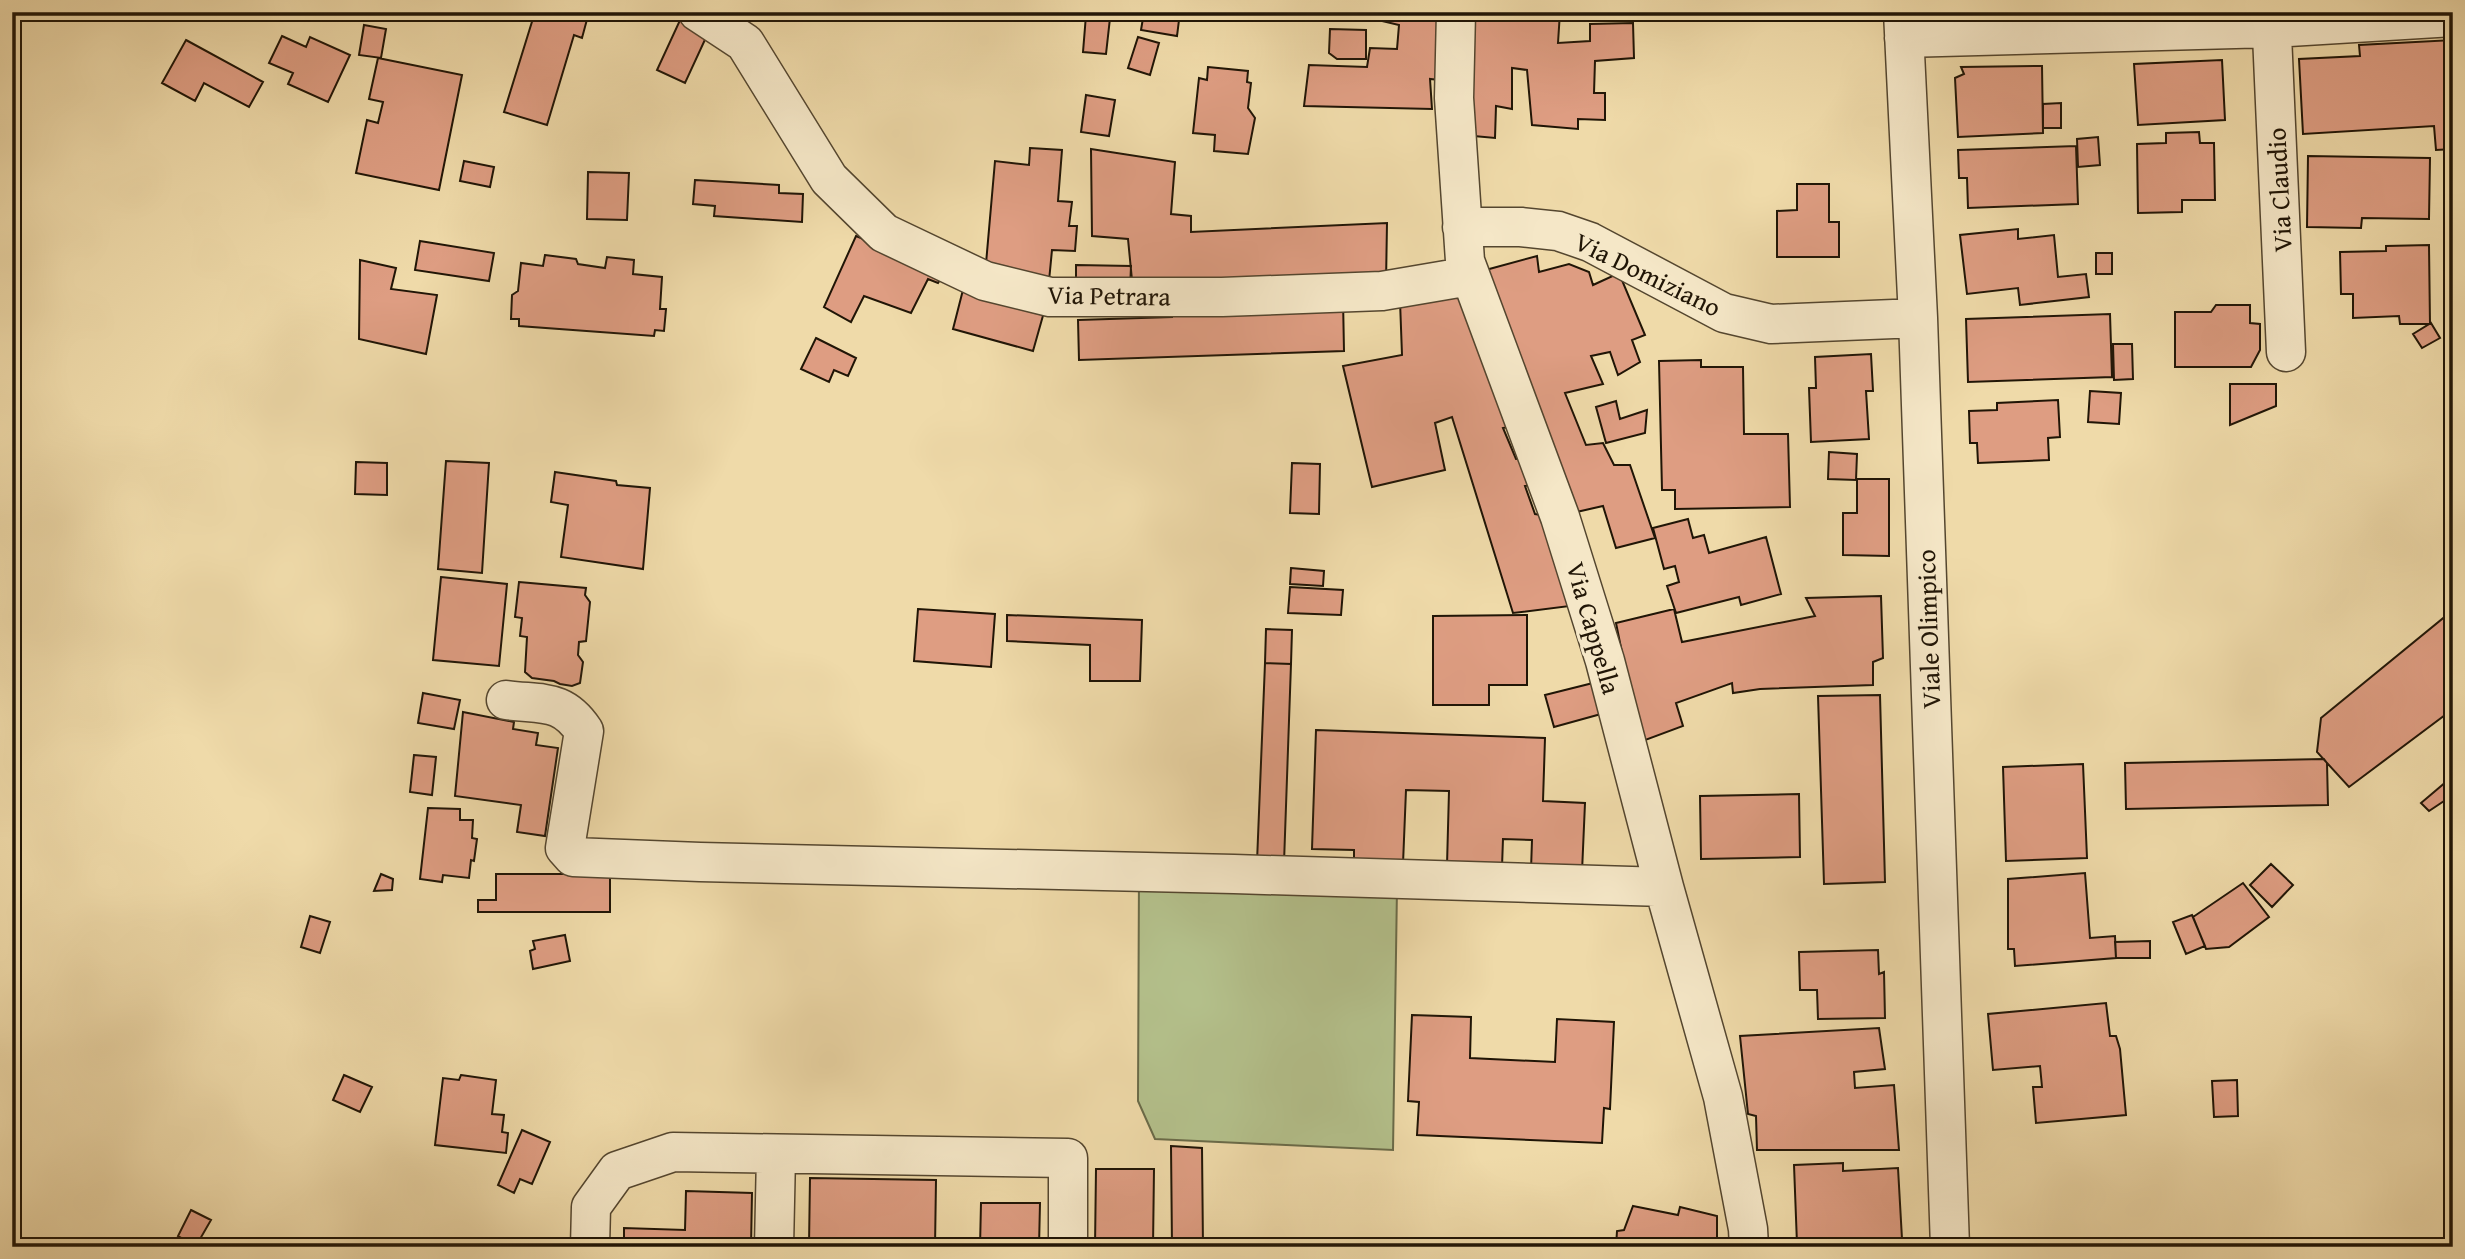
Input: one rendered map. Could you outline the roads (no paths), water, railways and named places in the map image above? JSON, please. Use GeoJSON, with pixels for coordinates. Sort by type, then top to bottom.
{"type":"FeatureCollection","features":[{"type":"Feature","properties":{"kind":"street","name":"Via Petrara"},"geometry":{"type":"LineString","coordinates":[[698,12],[745,43],[829,179],[884,233],[985,281],[1050,297],[1222,297],[1382,291],[1470,276]]}},
{"type":"Feature","properties":{"kind":"street","name":"Via Cappella"},"geometry":{"type":"LineString","coordinates":[[1456,12],[1454,98],[1465,261],[1560,517],[1605,661],[1723,1097],[1748,1228],[1749,1247]]}},
{"type":"Feature","properties":{"kind":"street"},"geometry":{"type":"LineString","coordinates":[[1904,25],[2453,17]]}},
{"type":"Feature","properties":{"kind":"street","name":"Via Claudio"},"geometry":{"type":"LineString","coordinates":[[2272,20],[2286,352]]}},
{"type":"Feature","properties":{"kind":"street","name":"Viale Olimpico"},"geometry":{"type":"LineString","coordinates":[[1904,25],[1918,318],[1950,1247]]}},
{"type":"Feature","properties":{"kind":"street","name":"Via Domiziano"},"geometry":{"type":"LineString","coordinates":[[1462,227],[1521,227],[1558,231],[1590,242],[1724,313],[1770,324],[1918,318]]}},
{"type":"Feature","properties":{"kind":"street"},"geometry":{"type":"LineString","coordinates":[[506,700],[561,707],[573,715],[584,731],[565,848],[573,857],[1664,887]]}},
{"type":"Feature","properties":{"kind":"street"},"geometry":{"type":"LineString","coordinates":[[590,1247],[591,1207],[617,1171],[673,1152],[1068,1158],[1068,1247]]}},
{"type":"Feature","properties":{"kind":"street"},"geometry":{"type":"LineString","coordinates":[[774,1247],[776,1155]]}}]}
